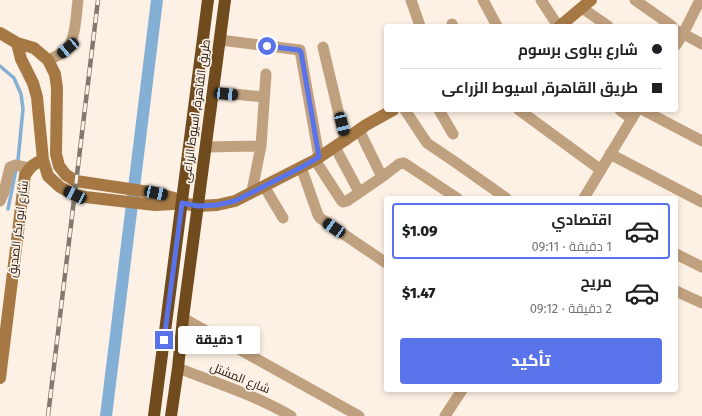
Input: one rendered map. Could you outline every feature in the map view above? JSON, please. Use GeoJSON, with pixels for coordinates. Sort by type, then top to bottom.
{"type":"FeatureCollection","features":[{"type":"Feature","properties":{"kind":"highway","name":"طريق القاهرة, اسيوط الزراعى"},"geometry":{"type":"LineString","coordinates":[[154,416],[208,0]]}},
{"type":"Feature","properties":{"kind":"highway","name":"طريق القاهرة, اسيوط الزراعى"},"geometry":{"type":"LineString","coordinates":[[171,416],[225,0]]}},
{"type":"Feature","properties":{"kind":"street"},"geometry":{"type":"LineString","coordinates":[[48,60],[59,56],[68,48],[73,37],[78,0]]}},
{"type":"Feature","properties":{"kind":"street"},"geometry":{"type":"LineString","coordinates":[[411,0],[419,24]]}},
{"type":"Feature","properties":{"kind":"street"},"geometry":{"type":"LineString","coordinates":[[483,0],[496,24]]}},
{"type":"Feature","properties":{"kind":"street"},"geometry":{"type":"LineString","coordinates":[[541,0],[558,24]]}},
{"type":"Feature","properties":{"kind":"street"},"geometry":{"type":"LineString","coordinates":[[634,0],[669,24]]}},
{"type":"Feature","properties":{"kind":"street"},"geometry":{"type":"LineString","coordinates":[[700,0],[679,31],[702,44]]}},
{"type":"Feature","properties":{"kind":"street"},"geometry":{"type":"LineString","coordinates":[[561,24],[585,3],[606,24]]}},
{"type":"Feature","properties":{"kind":"street"},"geometry":{"type":"LineString","coordinates":[[0,33],[17,43],[34,48],[48,60],[54,74],[57,88],[56,154],[59,166],[66,175],[76,182],[156,199]]}},
{"type":"Feature","properties":{"kind":"street"},"geometry":{"type":"LineString","coordinates":[[220,40],[300,50],[317,158],[342,202],[347,201],[399,164],[404,163],[454,196]]}},
{"type":"Feature","properties":{"kind":"street"},"geometry":{"type":"LineString","coordinates":[[17,43],[37,97],[43,160],[48,176],[60,187],[75,195],[84,197],[174,198],[182,203],[198,206],[217,205],[235,201],[252,191],[302,167],[389,112]]}},
{"type":"Feature","properties":{"kind":"street"},"geometry":{"type":"LineString","coordinates":[[323,47],[340,143],[359,192]]}},
{"type":"Feature","properties":{"kind":"street"},"geometry":{"type":"LineString","coordinates":[[252,191],[261,146],[266,74]]}},
{"type":"Feature","properties":{"kind":"street"},"geometry":{"type":"LineString","coordinates":[[213,92],[264,97]]}},
{"type":"Feature","properties":{"kind":"street"},"geometry":{"type":"LineString","coordinates":[[406,112],[427,143],[503,196]]}},
{"type":"Feature","properties":{"kind":"street"},"geometry":{"type":"LineString","coordinates":[[440,112],[453,134]]}},
{"type":"Feature","properties":{"kind":"street"},"geometry":{"type":"LineString","coordinates":[[522,112],[601,170]]}},
{"type":"Feature","properties":{"kind":"street"},"geometry":{"type":"LineString","coordinates":[[647,112],[702,141]]}},
{"type":"Feature","properties":{"kind":"street"},"geometry":{"type":"LineString","coordinates":[[586,196],[634,114]]}},
{"type":"Feature","properties":{"kind":"street"},"geometry":{"type":"LineString","coordinates":[[359,130],[382,177]]}},
{"type":"Feature","properties":{"kind":"street"},"geometry":{"type":"LineString","coordinates":[[206,147],[261,146]]}},
{"type":"Feature","properties":{"kind":"street"},"geometry":{"type":"LineString","coordinates":[[610,154],[702,202]]}},
{"type":"Feature","properties":{"kind":"street","name":"شارع ابو بكر الصديق"},"geometry":{"type":"LineString","coordinates":[[0,378],[25,175],[21,166],[43,160]]}},
{"type":"Feature","properties":{"kind":"street"},"geometry":{"type":"LineString","coordinates":[[0,201],[4,192],[9,170],[12,166],[21,166]]}},
{"type":"Feature","properties":{"kind":"street"},"geometry":{"type":"LineString","coordinates":[[302,167],[320,218],[384,262]]}},
{"type":"Feature","properties":{"kind":"street"},"geometry":{"type":"LineString","coordinates":[[264,186],[283,218]]}},
{"type":"Feature","properties":{"kind":"street"},"geometry":{"type":"LineString","coordinates":[[678,255],[702,267]]}},
{"type":"Feature","properties":{"kind":"street"},"geometry":{"type":"LineString","coordinates":[[678,292],[702,303]]}},
{"type":"Feature","properties":{"kind":"street"},"geometry":{"type":"LineString","coordinates":[[183,318],[359,416]]}},
{"type":"Feature","properties":{"kind":"street","name":"شارع المشتل"},"geometry":{"type":"LineString","coordinates":[[178,368],[249,394],[291,416]]}},
{"type":"Feature","properties":{"kind":"street"},"geometry":{"type":"LineString","coordinates":[[445,416],[461,392]]}},
{"type":"Feature","properties":{"kind":"waterway"},"geometry":{"type":"LineString","coordinates":[[106,416],[157,0]]}},
{"type":"Feature","properties":{"kind":"waterway"},"geometry":{"type":"LineString","coordinates":[[0,66],[14,78],[21,94],[23,109],[18,160],[8,209]]}},
{"type":"Feature","properties":{"kind":"railway"},"geometry":{"type":"LineString","coordinates":[[48,416],[98,0]]}},
{"type":"Feature","properties":{"kind":"route"},"geometry":{"type":"LineString","coordinates":[[164,340],[182,203],[198,206],[217,205],[235,201],[319,157],[301,52],[300,50],[267,46]]}}]}
